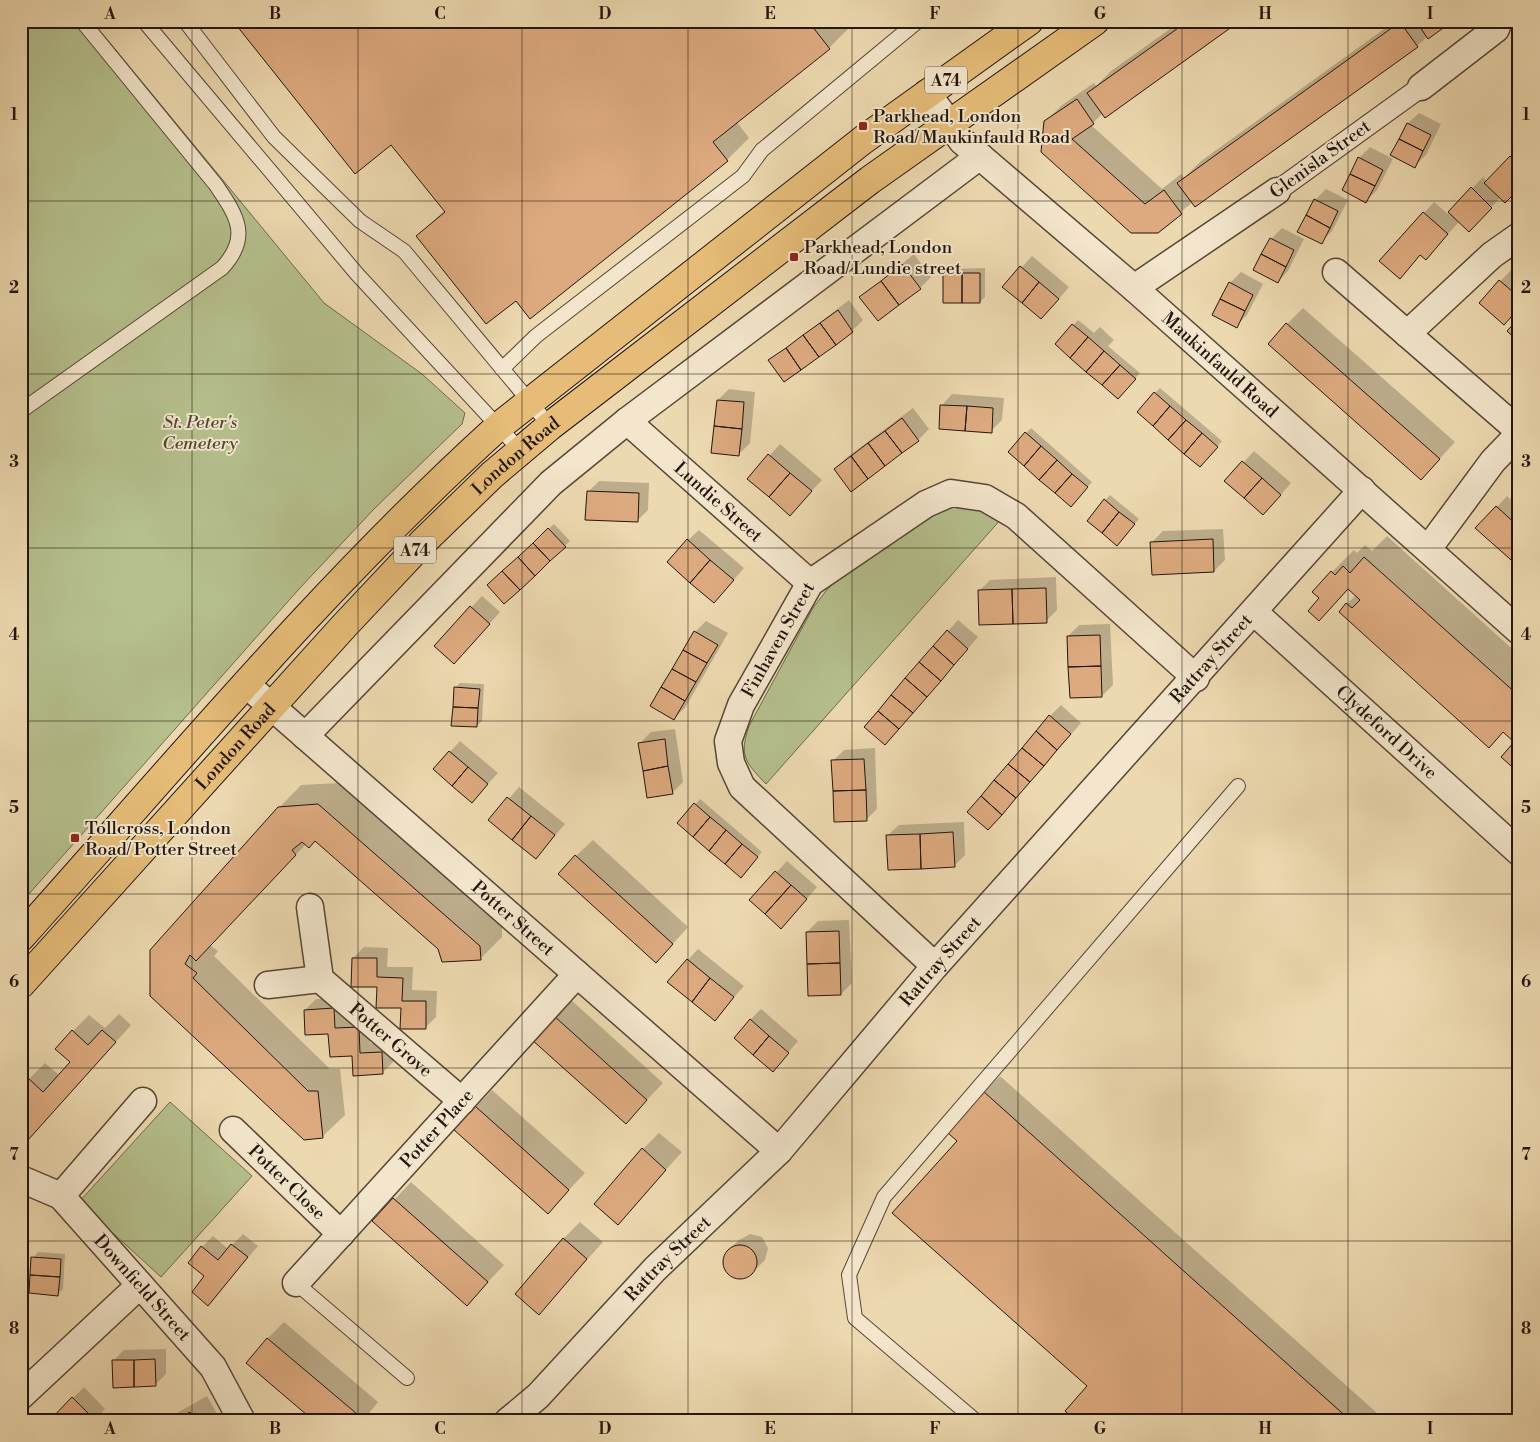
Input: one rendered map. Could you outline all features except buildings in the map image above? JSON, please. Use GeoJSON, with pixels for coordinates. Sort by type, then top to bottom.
{"type":"FeatureCollection","features":[{"type":"Feature","properties":{"kind":"main road","name":"London Road"},"geometry":{"type":"LineString","coordinates":[[21,937],[247,685],[388,532],[451,469],[498,426],[863,140],[1029,21]]}},
{"type":"Feature","properties":{"kind":"main road","name":"London Road"},"geometry":{"type":"LineString","coordinates":[[21,984],[270,706],[424,541],[520,450],[870,180],[1095,21]]}},
{"type":"Feature","properties":{"kind":"street","name":"Glenisla Street"},"geometry":{"type":"LineString","coordinates":[[1134,288],[1277,191],[1421,87],[1496,29],[1499,21]]}},
{"type":"Feature","properties":{"kind":"street","name":"Maukinfauld Road"},"geometry":{"type":"LineString","coordinates":[[927,94],[962,141],[1134,288],[1519,631]]}},
{"type":"Feature","properties":{"kind":"street"},"geometry":{"type":"LineString","coordinates":[[305,736],[551,483],[627,421],[980,156]]}},
{"type":"Feature","properties":{"kind":"street"},"geometry":{"type":"LineString","coordinates":[[1407,334],[1492,255],[1519,236]]}},
{"type":"Feature","properties":{"kind":"street"},"geometry":{"type":"LineString","coordinates":[[1336,272],[1519,432],[1494,461],[1428,550]]}},
{"type":"Feature","properties":{"kind":"street","name":"Lundie Street"},"geometry":{"type":"LineString","coordinates":[[627,421],[810,583]]}},
{"type":"Feature","properties":{"kind":"street","name":"Rattray Street"},"geometry":{"type":"LineString","coordinates":[[508,1421],[538,1396],[654,1269],[779,1151],[935,966],[1196,678],[1362,490]]}},
{"type":"Feature","properties":{"kind":"street","name":"Finhaven Street"},"geometry":{"type":"LineString","coordinates":[[935,966],[742,787],[731,763],[728,741],[741,705],[810,583],[926,504],[951,493],[986,498],[1016,516],[1196,678]]}},
{"type":"Feature","properties":{"kind":"street","name":"Clydeford Drive"},"geometry":{"type":"LineString","coordinates":[[1254,612],[1519,852]]}},
{"type":"Feature","properties":{"kind":"street","name":"Potter Street"},"geometry":{"type":"LineString","coordinates":[[247,685],[779,1151]]}},
{"type":"Feature","properties":{"kind":"street"},"geometry":{"type":"LineString","coordinates":[[268,985],[320,979],[310,907]]}},
{"type":"Feature","properties":{"kind":"street","name":"Potter Place"},"geometry":{"type":"LineString","coordinates":[[296,1283],[577,974]]}},
{"type":"Feature","properties":{"kind":"street","name":"Potter Grove"},"geometry":{"type":"LineString","coordinates":[[320,979],[462,1101]]}},
{"type":"Feature","properties":{"kind":"street"},"geometry":{"type":"LineString","coordinates":[[61,1196],[143,1101]]}},
{"type":"Feature","properties":{"kind":"street","name":"Potter Close"},"geometry":{"type":"LineString","coordinates":[[233,1130],[341,1234]]}},
{"type":"Feature","properties":{"kind":"street","name":"Downfield Street"},"geometry":{"type":"LineString","coordinates":[[21,1178],[61,1196],[213,1367],[242,1421]]}},
{"type":"Feature","properties":{"kind":"street"},"geometry":{"type":"LineString","coordinates":[[21,1396],[140,1284]]}},
{"type":"Feature","properties":{"kind":"lane"},"geometry":{"type":"LineString","coordinates":[[21,411],[222,268],[232,258],[240,237],[238,224],[230,206],[216,185],[82,21]]}},
{"type":"Feature","properties":{"kind":"lane"},"geometry":{"type":"LineString","coordinates":[[144,21],[357,274],[520,450]]}},
{"type":"Feature","properties":{"kind":"lane"},"geometry":{"type":"LineString","coordinates":[[185,21],[274,137],[360,221],[404,251],[550,426]]}},
{"type":"Feature","properties":{"kind":"lane"},"geometry":{"type":"LineString","coordinates":[[502,369],[536,336],[743,176],[762,150],[918,21]]}},
{"type":"Feature","properties":{"kind":"lane"},"geometry":{"type":"LineString","coordinates":[[976,1421],[855,1318],[849,1275],[884,1197],[1238,786]]}},
{"type":"Feature","properties":{"kind":"lane"},"geometry":{"type":"LineString","coordinates":[[296,1283],[407,1378]]}},
{"type":"Feature","properties":{"kind":"green space","name":"St. Peter's Cemetery"},"geometry":{"type":"Polygon","coordinates":[[[21,21],[92,21],[324,303],[422,374],[465,413],[462,424],[374,509],[299,589],[21,903],[21,21]]]}},
{"type":"Feature","properties":{"kind":"green space"},"geometry":{"type":"Polygon","coordinates":[[[944,504],[972,507],[1002,518],[766,784],[753,770],[746,758],[744,745],[746,736],[749,726],[813,608],[829,587],[944,504]]]}},
{"type":"Feature","properties":{"kind":"green space"},"geometry":{"type":"Polygon","coordinates":[[[170,1102],[252,1176],[161,1277],[79,1202],[170,1102]]]}},
{"type":"Feature","properties":{"kind":"place","name":"Parkhead, London Road/ Maukinfauld Road"},"geometry":{"type":"Point","coordinates":[863,126]}},
{"type":"Feature","properties":{"kind":"place","name":"Parkhead, London Road/ Lundie street"},"geometry":{"type":"Point","coordinates":[794,257]}},
{"type":"Feature","properties":{"kind":"place","name":"Tollcross, London Road/ Potter Street"},"geometry":{"type":"Point","coordinates":[75,838]}}]}
